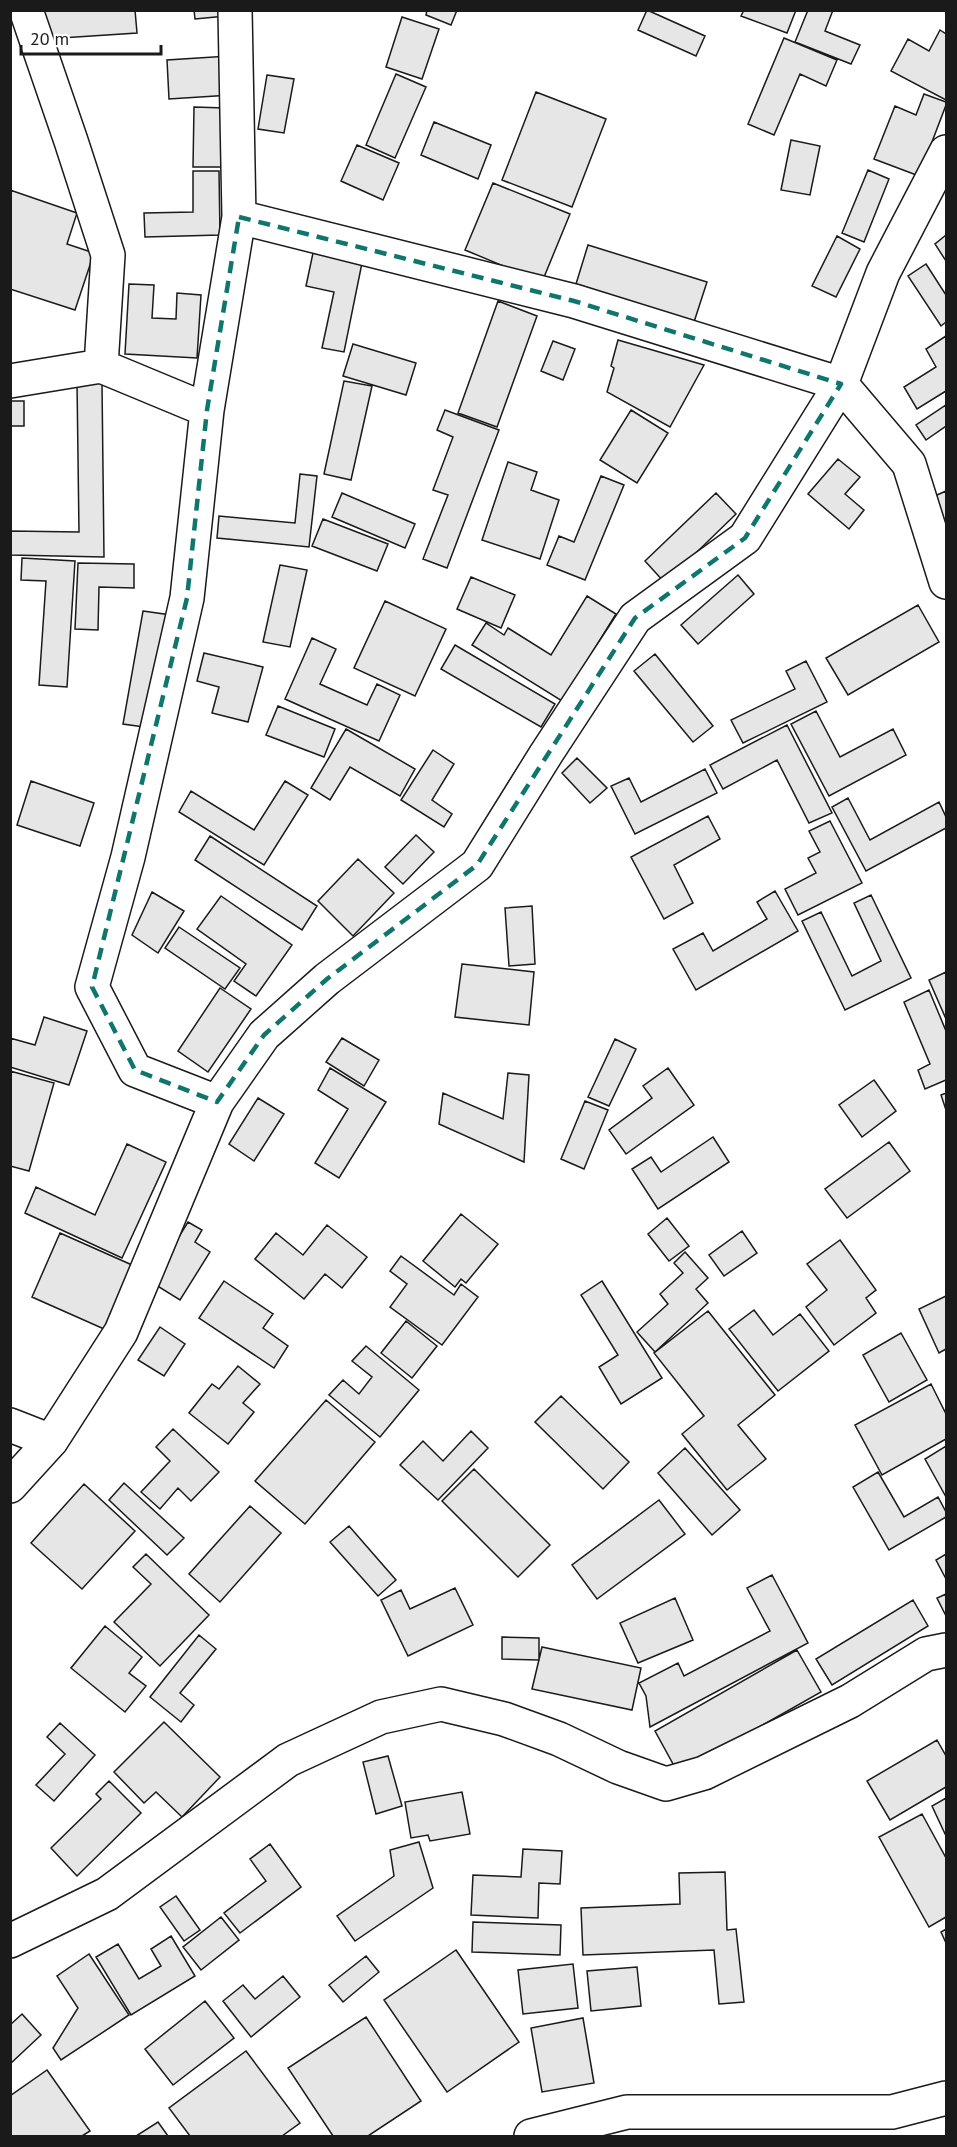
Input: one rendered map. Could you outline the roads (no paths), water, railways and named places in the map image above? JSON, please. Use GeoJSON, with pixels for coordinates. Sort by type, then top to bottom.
{"type":"FeatureCollection","features":[{"type":"Feature","properties":{"kind":"street"},"geometry":{"type":"LineString","coordinates":[[217,1102],[135,1070],[92,987],[128,857],[187,598],[207,410],[239,217],[235,10]]}},
{"type":"Feature","properties":{"kind":"street"},"geometry":{"type":"LineString","coordinates":[[22,16],[71,141],[108,255],[101,366]]}},
{"type":"Feature","properties":{"kind":"street"},"geometry":{"type":"LineString","coordinates":[[10,1486],[51,1441],[121,1332],[217,1102],[264,1035],[327,979],[477,866],[546,754],[635,618],[745,538],[841,384],[883,273],[946,152]]}},
{"type":"Feature","properties":{"kind":"street"},"geometry":{"type":"LineString","coordinates":[[239,217],[574,301],[841,384],[909,464],[946,582]]}},
{"type":"Feature","properties":{"kind":"street"},"geometry":{"type":"LineString","coordinates":[[10,381],[101,366],[207,410]]}},
{"type":"Feature","properties":{"kind":"street"},"geometry":{"type":"LineString","coordinates":[[10,1425],[51,1441]]}},
{"type":"Feature","properties":{"kind":"street"},"geometry":{"type":"LineString","coordinates":[[10,1941],[107,1894],[288,1760],[381,1717],[441,1704],[504,1719],[559,1739],[618,1767],[666,1784],[704,1773],[850,1701],[926,1654],[946,1650]]}},
{"type":"Feature","properties":{"kind":"street"},"geometry":{"type":"LineString","coordinates":[[531,2136],[627,2112],[892,2112],[946,2098]]}}]}
